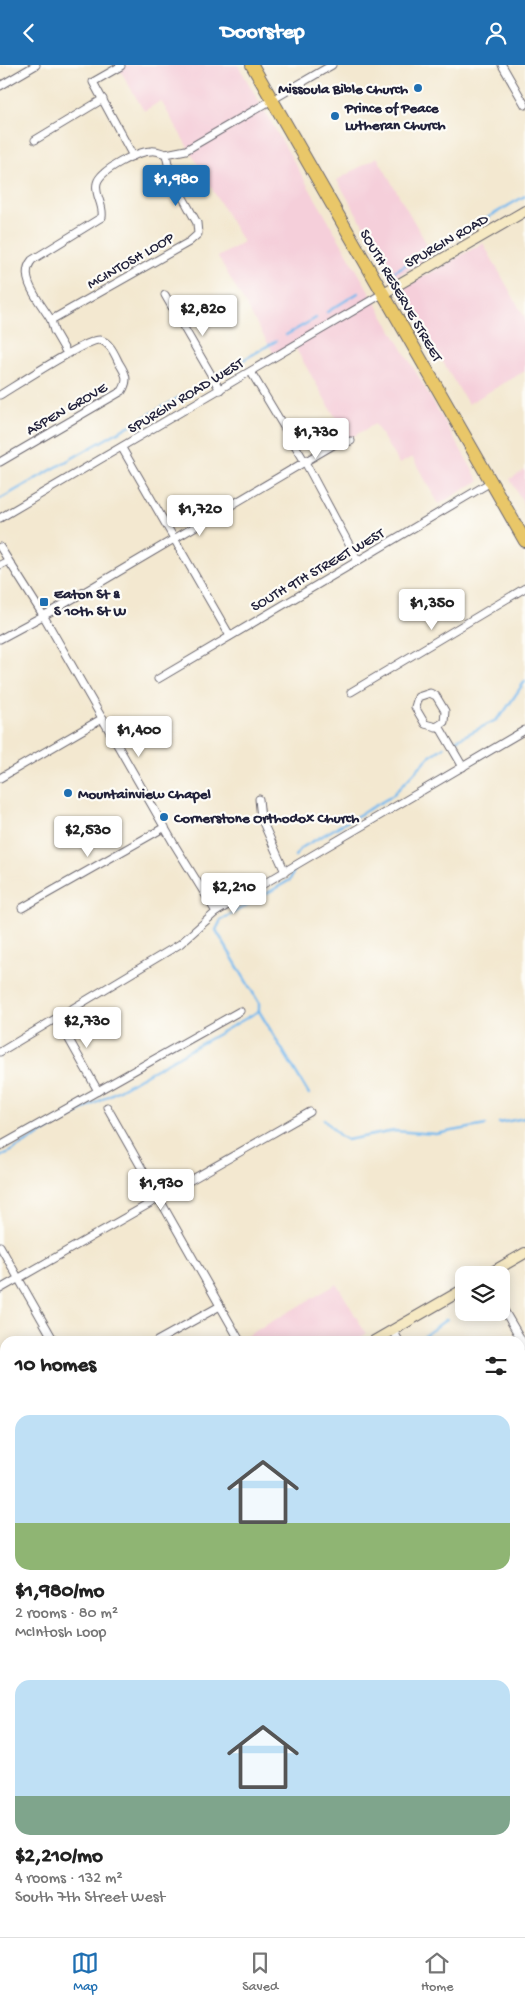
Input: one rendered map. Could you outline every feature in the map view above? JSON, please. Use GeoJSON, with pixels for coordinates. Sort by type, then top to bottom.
{"type":"FeatureCollection","features":[{"type":"Feature","properties":{"kind":"highway","name":"SOUTH RESERVE STREET"},"geometry":{"type":"LineString","coordinates":[[252,65],[525,541]]}},
{"type":"Feature","properties":{"kind":"street"},"geometry":{"type":"LineString","coordinates":[[0,86],[36,65]]}},
{"type":"Feature","properties":{"kind":"street"},"geometry":{"type":"LineString","coordinates":[[65,350],[54,331],[51,320],[26,278],[26,267],[32,260],[102,217],[104,208],[96,191],[97,181],[105,173],[133,156],[154,150],[166,154],[186,150],[332,65]]}},
{"type":"Feature","properties":{"kind":"street"},"geometry":{"type":"LineString","coordinates":[[502,65],[525,105]]}},
{"type":"Feature","properties":{"kind":"street"},"geometry":{"type":"LineString","coordinates":[[121,66],[93,82],[133,156]]}},
{"type":"Feature","properties":{"kind":"street"},"geometry":{"type":"LineString","coordinates":[[35,140],[103,99]]}},
{"type":"Feature","properties":{"kind":"street","name":"MCINTOSH LOOP"},"geometry":{"type":"LineString","coordinates":[[51,320],[198,234],[197,223],[170,174],[166,154]]}},
{"type":"Feature","properties":{"kind":"street","name":"SPURGIN ROAD"},"geometry":{"type":"LineString","coordinates":[[382,294],[525,211]]}},
{"type":"Feature","properties":{"kind":"street","name":"SPURGIN ROAD WEST"},"geometry":{"type":"LineString","coordinates":[[0,519],[382,294]]}},
{"type":"Feature","properties":{"kind":"street"},"geometry":{"type":"LineString","coordinates":[[165,295],[220,390]]}},
{"type":"Feature","properties":{"kind":"street","name":"ASPEN GROVE"},"geometry":{"type":"LineString","coordinates":[[0,395],[93,341],[103,341],[109,345],[126,374],[127,383],[122,391],[0,462]]}},
{"type":"Feature","properties":{"kind":"street"},"geometry":{"type":"LineString","coordinates":[[251,372],[305,462],[358,561]]}},
{"type":"Feature","properties":{"kind":"street"},"geometry":{"type":"LineString","coordinates":[[0,639],[174,540],[335,444],[351,441]]}},
{"type":"Feature","properties":{"kind":"street"},"geometry":{"type":"LineString","coordinates":[[122,448],[230,636]]}},
{"type":"Feature","properties":{"kind":"street","name":"SOUTH 9TH STREET WEST"},"geometry":{"type":"LineString","coordinates":[[158,679],[491,482]]}},
{"type":"Feature","properties":{"kind":"street"},"geometry":{"type":"LineString","coordinates":[[0,547],[43,615],[216,912]]}},
{"type":"Feature","properties":{"kind":"street"},"geometry":{"type":"LineString","coordinates":[[0,565],[8,561]]}},
{"type":"Feature","properties":{"kind":"street"},"geometry":{"type":"LineString","coordinates":[[351,693],[525,588]]}},
{"type":"Feature","properties":{"kind":"street"},"geometry":{"type":"LineString","coordinates":[[421,694],[434,694],[444,708],[445,719],[439,726],[427,726],[416,711],[416,701],[421,694]]}},
{"type":"Feature","properties":{"kind":"street"},"geometry":{"type":"LineString","coordinates":[[0,778],[103,718]]}},
{"type":"Feature","properties":{"kind":"street"},"geometry":{"type":"LineString","coordinates":[[439,726],[462,767]]}},
{"type":"Feature","properties":{"kind":"street"},"geometry":{"type":"LineString","coordinates":[[0,1052],[180,944],[216,912],[525,731]]}},
{"type":"Feature","properties":{"kind":"street"},"geometry":{"type":"LineString","coordinates":[[259,799],[261,818],[285,872]]}},
{"type":"Feature","properties":{"kind":"street"},"geometry":{"type":"LineString","coordinates":[[22,908],[165,827]]}},
{"type":"Feature","properties":{"kind":"street"},"geometry":{"type":"LineString","coordinates":[[0,1146],[240,1011]]}},
{"type":"Feature","properties":{"kind":"street"},"geometry":{"type":"LineString","coordinates":[[57,1018],[98,1091]]}},
{"type":"Feature","properties":{"kind":"street"},"geometry":{"type":"LineString","coordinates":[[107,1107],[237,1336]]}},
{"type":"Feature","properties":{"kind":"street"},"geometry":{"type":"LineString","coordinates":[[0,1289],[310,1112]]}},
{"type":"Feature","properties":{"kind":"street"},"geometry":{"type":"LineString","coordinates":[[0,1246],[51,1336]]}},
{"type":"Feature","properties":{"kind":"street"},"geometry":{"type":"LineString","coordinates":[[503,1266],[525,1253]]}},
{"type":"Feature","properties":{"kind":"street"},"geometry":{"type":"LineString","coordinates":[[384,1336],[455,1294]]}},
{"type":"Feature","properties":{"kind":"street"},"geometry":{"type":"LineString","coordinates":[[166,1336],[220,1306]]}},
{"type":"Feature","properties":{"kind":"street"},"geometry":{"type":"LineString","coordinates":[[510,1320],[519,1336]]}},
{"type":"Feature","properties":{"kind":"street"},"geometry":{"type":"LineString","coordinates":[[393,1331],[396,1336]]}},
{"type":"Feature","properties":{"kind":"shaded area"},"geometry":{"type":"Polygon","coordinates":[[[117,65],[238,65],[479,481],[439,504],[412,457],[399,464],[375,424],[348,439],[293,344],[274,354],[218,257],[243,242],[161,101],[144,111],[117,65]]]}},
{"type":"Feature","properties":{"kind":"shaded area"},"geometry":{"type":"Polygon","coordinates":[[[377,157],[433,255],[394,278],[337,180],[377,157]]]}},
{"type":"Feature","properties":{"kind":"shaded area"},"geometry":{"type":"Polygon","coordinates":[[[483,243],[525,318],[525,371],[468,404],[400,290],[483,243]]]}},
{"type":"Feature","properties":{"kind":"shaded area"},"geometry":{"type":"Polygon","coordinates":[[[525,470],[525,506],[510,479],[525,470]]]}},
{"type":"Feature","properties":{"kind":"shaded area"},"geometry":{"type":"Polygon","coordinates":[[[337,1284],[366,1334],[363,1336],[247,1336],[337,1284]]]}},
{"type":"Feature","properties":{"kind":"waterway"},"geometry":{"type":"LineString","coordinates":[[395,271],[525,196]]}},
{"type":"Feature","properties":{"kind":"waterway"},"geometry":{"type":"LineString","coordinates":[[327,312],[358,293]]}},
{"type":"Feature","properties":{"kind":"waterway"},"geometry":{"type":"LineString","coordinates":[[286,335],[316,318]]}},
{"type":"Feature","properties":{"kind":"waterway"},"geometry":{"type":"LineString","coordinates":[[217,375],[276,341]]}},
{"type":"Feature","properties":{"kind":"waterway"},"geometry":{"type":"LineString","coordinates":[[0,499],[208,381]]}},
{"type":"Feature","properties":{"kind":"waterway"},"geometry":{"type":"LineString","coordinates":[[456,740],[496,720],[504,712],[525,681]]}},
{"type":"Feature","properties":{"kind":"waterway"},"geometry":{"type":"LineString","coordinates":[[295,856],[301,848],[392,796],[429,757],[444,747]]}},
{"type":"Feature","properties":{"kind":"waterway"},"geometry":{"type":"LineString","coordinates":[[0,1157],[259,1011],[259,1003],[216,930],[221,920],[290,880],[294,870]]}},
{"type":"Feature","properties":{"kind":"waterway"},"geometry":{"type":"LineString","coordinates":[[259,1011],[309,1094]]}},
{"type":"Feature","properties":{"kind":"waterway"},"geometry":{"type":"LineString","coordinates":[[499,1123],[525,1118]]}},
{"type":"Feature","properties":{"kind":"waterway"},"geometry":{"type":"LineString","coordinates":[[324,1119],[339,1135],[347,1140],[394,1131],[436,1134],[486,1125]]}},
{"type":"Feature","properties":{"kind":"waterway"},"geometry":{"type":"LineString","coordinates":[[424,1336],[447,1319]]}},
{"type":"Feature","properties":{"kind":"place","name":"Missoula Bible Church"},"geometry":{"type":"Point","coordinates":[418,88]}},
{"type":"Feature","properties":{"kind":"place","name":"Prince of Peace Lutheran Church"},"geometry":{"type":"Point","coordinates":[335,116]}},
{"type":"Feature","properties":{"kind":"place","name":"Eaton St & S 10th St W"},"geometry":{"type":"Point","coordinates":[44,602]}},
{"type":"Feature","properties":{"kind":"place","name":"Mountainview Chapel"},"geometry":{"type":"Point","coordinates":[68,793]}},
{"type":"Feature","properties":{"kind":"place","name":"Cornerstone Orthodox Church"},"geometry":{"type":"Point","coordinates":[164,817]}}]}
